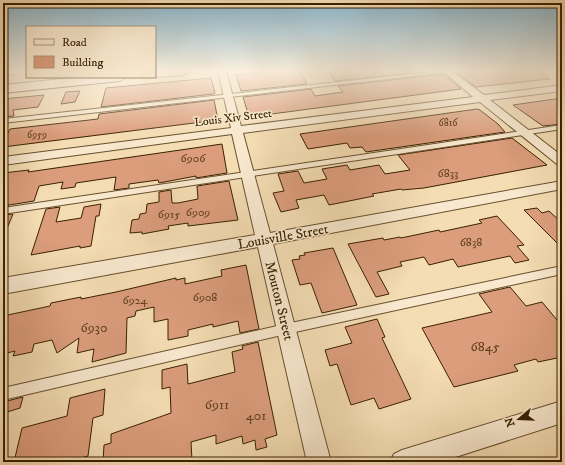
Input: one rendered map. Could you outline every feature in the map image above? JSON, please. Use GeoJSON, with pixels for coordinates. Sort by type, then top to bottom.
{"type":"FeatureCollection","features":[{"type":"Feature","properties":{"kind":"street"},"geometry":{"type":"LineString","coordinates":[[474,93],[562,162]]}},
{"type":"Feature","properties":{"kind":"street","name":"Louis Xiv Street"},"geometry":{"type":"LineString","coordinates":[[3,161],[528,93]]}},
{"type":"Feature","properties":{"kind":"street","name":"Mouton Street"},"geometry":{"type":"LineString","coordinates":[[228,95],[319,462]]}},
{"type":"Feature","properties":{"kind":"street","name":"Louisville Street"},"geometry":{"type":"LineString","coordinates":[[3,286],[562,185]]}},
{"type":"Feature","properties":{"kind":"street"},"geometry":{"type":"LineString","coordinates":[[402,462],[562,412]]}},
{"type":"Feature","properties":{"kind":"lane"},"geometry":{"type":"LineString","coordinates":[[3,121],[249,93]]}},
{"type":"Feature","properties":{"kind":"lane"},"geometry":{"type":"LineString","coordinates":[[3,211],[562,127]]}},
{"type":"Feature","properties":{"kind":"lane"},"geometry":{"type":"LineString","coordinates":[[3,394],[286,329],[562,270]]}},
{"type":"Feature","properties":{"kind":"building"},"geometry":{"type":"Polygon","coordinates":[[[66,93],[79,93],[75,102],[61,104],[66,93]]]}},
{"type":"Feature","properties":{"kind":"building"},"geometry":{"type":"Polygon","coordinates":[[[105,93],[215,93],[213,94],[101,107],[105,93]]]}},
{"type":"Feature","properties":{"kind":"building"},"geometry":{"type":"Polygon","coordinates":[[[280,93],[313,93],[315,96],[338,93],[433,93],[249,117],[243,97],[280,93]]]}},
{"type":"Feature","properties":{"kind":"building"},"geometry":{"type":"Polygon","coordinates":[[[44,95],[38,107],[13,110],[14,116],[3,117],[3,99],[44,95]]]}},
{"type":"Feature","properties":{"kind":"building"},"geometry":{"type":"Polygon","coordinates":[[[562,98],[562,124],[543,126],[513,105],[562,98]]]}},
{"type":"Feature","properties":{"kind":"building"},"geometry":{"type":"Polygon","coordinates":[[[214,100],[218,120],[3,147],[3,142],[10,129],[98,119],[99,114],[214,100]]]}},
{"type":"Feature","properties":{"kind":"building"},"geometry":{"type":"Polygon","coordinates":[[[477,109],[498,124],[505,132],[366,152],[362,147],[350,148],[347,143],[308,149],[300,134],[477,109]]]}},
{"type":"Feature","properties":{"kind":"building"},"geometry":{"type":"Polygon","coordinates":[[[512,138],[547,165],[424,188],[401,189],[372,194],[374,196],[329,205],[324,195],[296,200],[299,208],[281,212],[273,193],[284,191],[278,174],[298,171],[304,183],[327,179],[322,169],[347,165],[350,170],[379,165],[385,174],[410,170],[398,155],[512,138]]]}},
{"type":"Feature","properties":{"kind":"building"},"geometry":{"type":"Polygon","coordinates":[[[222,144],[227,173],[196,178],[196,176],[159,183],[158,180],[129,184],[129,188],[114,190],[116,177],[76,183],[75,187],[61,189],[63,182],[39,186],[34,201],[3,206],[3,173],[29,170],[28,172],[222,144]]]}},
{"type":"Feature","properties":{"kind":"building"},"geometry":{"type":"Polygon","coordinates":[[[229,181],[238,220],[188,226],[188,223],[168,226],[169,229],[142,234],[142,232],[130,233],[132,220],[139,219],[140,214],[146,213],[147,204],[159,202],[159,192],[171,190],[172,203],[178,203],[198,199],[197,186],[229,181]]]}},
{"type":"Feature","properties":{"kind":"building"},"geometry":{"type":"Polygon","coordinates":[[[101,204],[99,216],[96,216],[91,246],[80,248],[80,246],[31,255],[46,209],[60,207],[56,222],[81,218],[84,207],[101,204]]]}},
{"type":"Feature","properties":{"kind":"building"},"geometry":{"type":"Polygon","coordinates":[[[537,208],[542,213],[549,211],[562,223],[562,248],[524,210],[537,208]]]}},
{"type":"Feature","properties":{"kind":"building"},"geometry":{"type":"Polygon","coordinates":[[[13,214],[3,238],[3,215],[13,214]]]}},
{"type":"Feature","properties":{"kind":"building"},"geometry":{"type":"Polygon","coordinates":[[[497,216],[524,245],[517,246],[529,260],[515,263],[510,256],[458,267],[453,259],[429,265],[424,257],[400,262],[402,266],[377,272],[389,294],[376,297],[348,244],[383,238],[384,240],[401,238],[439,230],[440,232],[482,223],[479,220],[497,216]]]}},
{"type":"Feature","properties":{"kind":"building"},"geometry":{"type":"Polygon","coordinates":[[[333,248],[357,305],[322,313],[311,283],[300,285],[292,260],[300,259],[299,256],[305,255],[304,253],[333,248]]]}},
{"type":"Feature","properties":{"kind":"building"},"geometry":{"type":"Polygon","coordinates":[[[246,265],[259,329],[240,333],[238,321],[213,327],[213,324],[188,330],[188,336],[168,340],[168,319],[154,322],[154,307],[136,311],[135,316],[127,318],[126,353],[92,362],[94,349],[77,353],[79,338],[57,353],[52,340],[34,344],[32,352],[13,356],[15,351],[3,354],[3,316],[50,306],[51,303],[116,292],[176,278],[176,280],[185,278],[185,284],[222,276],[221,270],[246,265]]]}},
{"type":"Feature","properties":{"kind":"building"},"geometry":{"type":"Polygon","coordinates":[[[510,287],[526,306],[542,302],[562,326],[562,357],[538,362],[536,359],[514,365],[518,371],[454,387],[422,328],[492,312],[479,294],[510,287]]]}},
{"type":"Feature","properties":{"kind":"building"},"geometry":{"type":"Polygon","coordinates":[[[377,319],[385,337],[382,338],[411,399],[379,409],[374,398],[351,405],[337,364],[330,366],[325,350],[352,343],[345,327],[377,319]]]}},
{"type":"Feature","properties":{"kind":"building"},"geometry":{"type":"Polygon","coordinates":[[[258,342],[277,435],[265,439],[267,447],[256,450],[255,440],[243,444],[242,436],[216,444],[216,435],[191,442],[192,460],[184,462],[103,462],[104,445],[111,443],[111,434],[171,413],[170,387],[162,389],[162,370],[187,364],[188,384],[235,372],[232,352],[243,349],[242,346],[258,342]]]}},
{"type":"Feature","properties":{"kind":"building"},"geometry":{"type":"Polygon","coordinates":[[[105,389],[103,415],[93,418],[88,456],[66,462],[14,462],[22,428],[67,416],[70,398],[105,389]]]}},
{"type":"Feature","properties":{"kind":"building"},"geometry":{"type":"Polygon","coordinates":[[[23,397],[20,408],[4,413],[7,401],[23,397]]]}}]}
